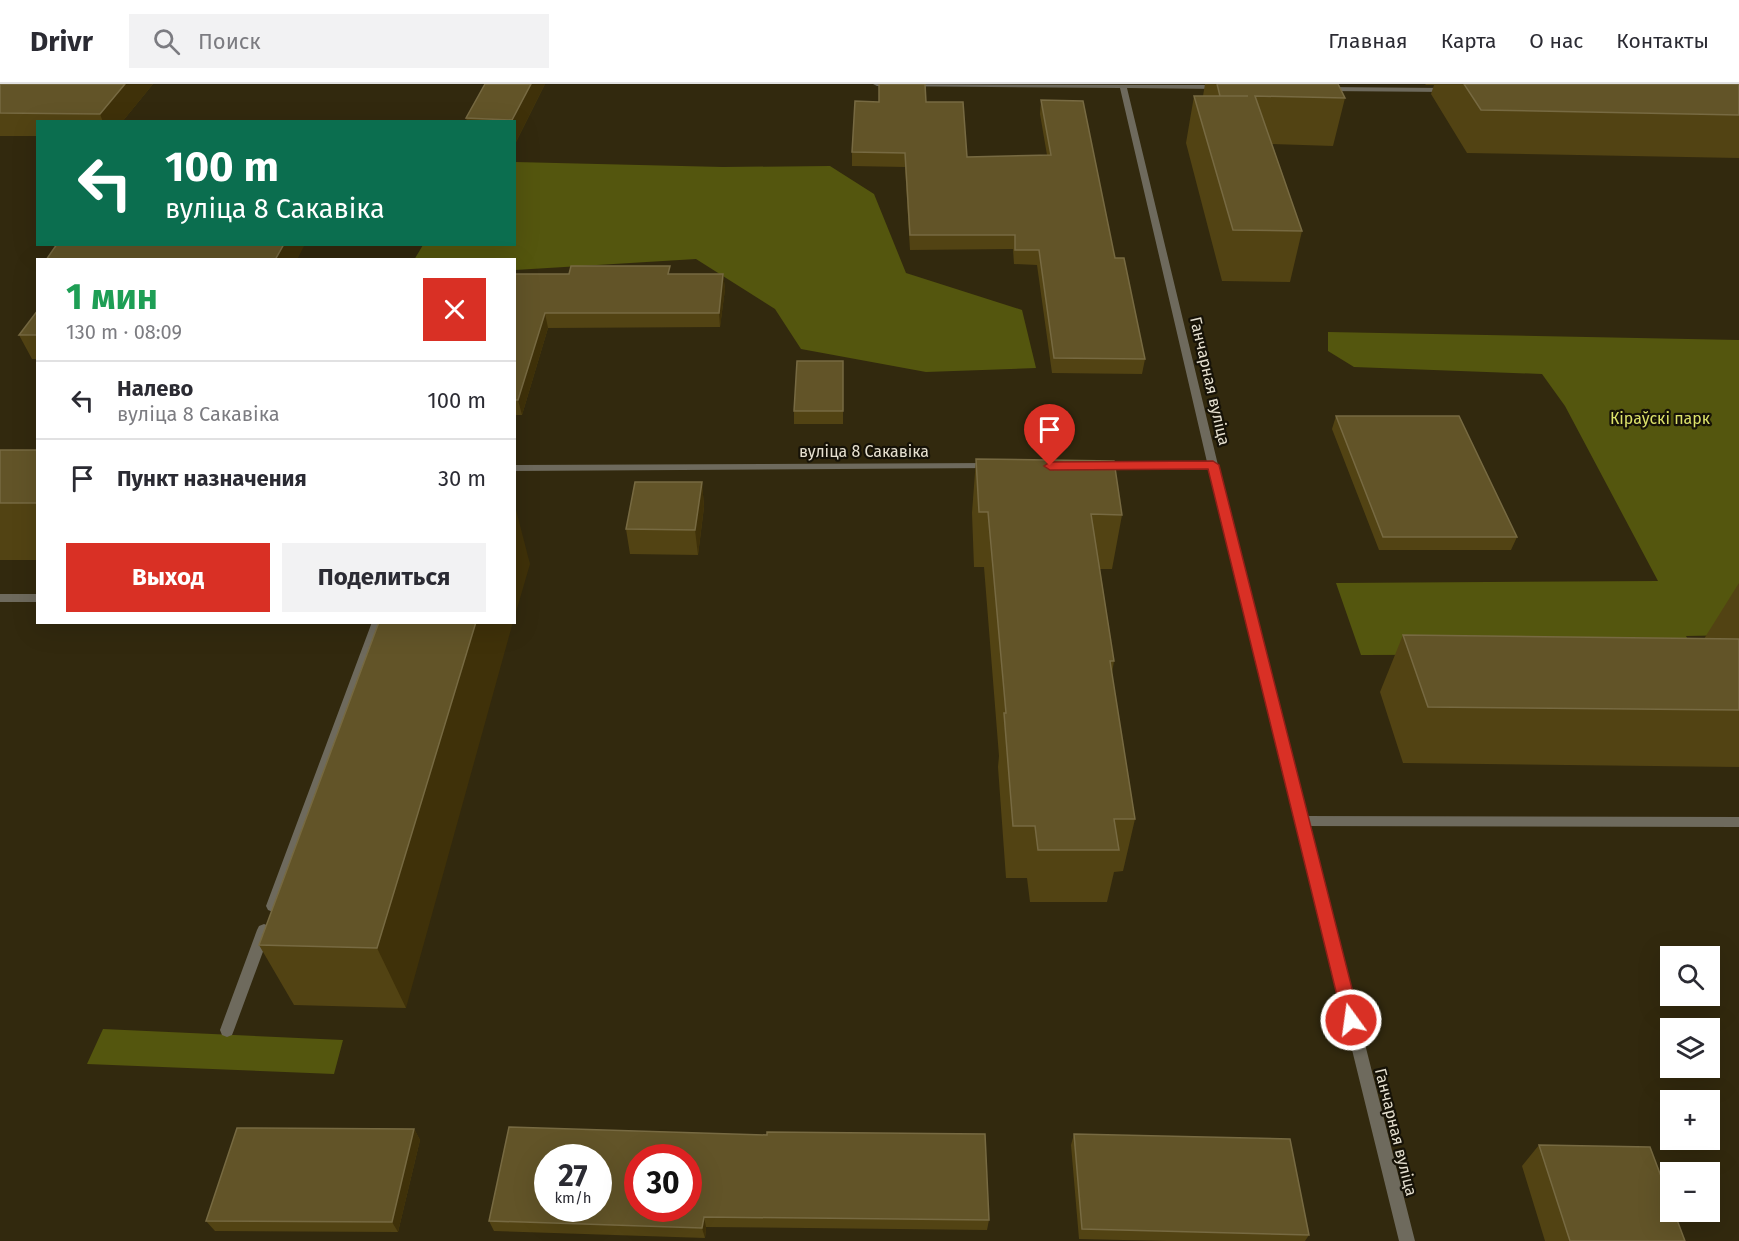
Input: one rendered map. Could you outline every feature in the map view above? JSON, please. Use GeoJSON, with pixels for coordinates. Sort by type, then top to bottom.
{"type":"FeatureCollection","features":[{"type":"Feature","properties":{"kind":"street"},"geometry":{"type":"LineString","coordinates":[[877,84],[1230,88]]}},
{"type":"Feature","properties":{"kind":"street","name":"Ганчарная вуліца"},"geometry":{"type":"LineString","coordinates":[[1123,86],[1213,465],[1407,1241]]}},
{"type":"Feature","properties":{"kind":"street"},"geometry":{"type":"LineString","coordinates":[[1313,88],[1455,90]]}},
{"type":"Feature","properties":{"kind":"street"},"geometry":{"type":"LineString","coordinates":[[1095,466],[1213,465]]}},
{"type":"Feature","properties":{"kind":"street","name":"вуліца 8 Сакавіка"},"geometry":{"type":"LineString","coordinates":[[516,468],[1000,466]]}},
{"type":"Feature","properties":{"kind":"street"},"geometry":{"type":"LineString","coordinates":[[0,598],[36,598]]}},
{"type":"Feature","properties":{"kind":"street"},"geometry":{"type":"LineString","coordinates":[[227,1030],[377,624]]}},
{"type":"Feature","properties":{"kind":"street"},"geometry":{"type":"LineString","coordinates":[[1301,820],[1739,822]]}},
{"type":"Feature","properties":{"kind":"green space"},"geometry":{"type":"Polygon","coordinates":[[[516,162],[723,167],[830,166],[874,194],[906,273],[1022,310],[1036,368],[926,372],[801,349],[775,309],[696,259],[516,270],[516,258],[415,258],[422,246],[516,246],[516,162]]]}},
{"type":"Feature","properties":{"kind":"green space","name":"Кіраўскі парк"},"geometry":{"type":"Polygon","coordinates":[[[1328,332],[1739,340],[1739,635],[1686,636],[1696,654],[1361,655],[1336,583],[1658,581],[1565,406],[1542,374],[1354,367],[1328,351],[1328,332]]]}},
{"type":"Feature","properties":{"kind":"green space"},"geometry":{"type":"Polygon","coordinates":[[[103,1029],[343,1040],[334,1074],[87,1064],[103,1029]]]}},
{"type":"Feature","properties":{"kind":"building"},"geometry":{"type":"Polygon","coordinates":[[[0,84],[125,84],[100,114],[0,113],[0,84]]]}},
{"type":"Feature","properties":{"kind":"building"},"geometry":{"type":"Polygon","coordinates":[[[485,84],[531,84],[512,120],[466,118],[485,84]]]}},
{"type":"Feature","properties":{"kind":"building"},"geometry":{"type":"Polygon","coordinates":[[[879,84],[925,84],[926,102],[963,102],[967,157],[1051,155],[1041,100],[1083,101],[1115,258],[1124,258],[1145,359],[1054,358],[1039,250],[1015,250],[1015,235],[910,235],[905,153],[852,152],[855,101],[879,102],[879,84]]]}},
{"type":"Feature","properties":{"kind":"building"},"geometry":{"type":"Polygon","coordinates":[[[1217,84],[1338,84],[1345,98],[1255,96],[1302,231],[1233,230],[1194,96],[1220,96],[1217,84]]]}},
{"type":"Feature","properties":{"kind":"building"},"geometry":{"type":"Polygon","coordinates":[[[1464,84],[1739,84],[1739,115],[1481,110],[1464,84]]]}},
{"type":"Feature","properties":{"kind":"building"},"geometry":{"type":"Polygon","coordinates":[[[56,246],[283,246],[276,258],[47,258],[56,246]]]}},
{"type":"Feature","properties":{"kind":"building"},"geometry":{"type":"Polygon","coordinates":[[[571,266],[670,266],[668,274],[723,274],[719,313],[545,313],[518,400],[516,400],[516,274],[569,274],[571,266]]]}},
{"type":"Feature","properties":{"kind":"building"},"geometry":{"type":"Polygon","coordinates":[[[36,313],[36,335],[19,335],[36,313]]]}},
{"type":"Feature","properties":{"kind":"building"},"geometry":{"type":"Polygon","coordinates":[[[797,361],[843,361],[843,411],[794,411],[797,361]]]}},
{"type":"Feature","properties":{"kind":"building"},"geometry":{"type":"Polygon","coordinates":[[[1336,416],[1459,416],[1517,537],[1383,537],[1336,416]]]}},
{"type":"Feature","properties":{"kind":"building"},"geometry":{"type":"Polygon","coordinates":[[[0,450],[36,450],[36,503],[0,503],[0,450]]]}},
{"type":"Feature","properties":{"kind":"building"},"geometry":{"type":"Polygon","coordinates":[[[976,459],[1114,461],[1122,515],[1091,514],[1114,661],[1110,661],[1135,819],[1114,819],[1119,850],[1038,850],[1035,826],[1013,826],[1004,713],[1006,713],[988,512],[979,512],[976,459]]]}},
{"type":"Feature","properties":{"kind":"building"},"geometry":{"type":"Polygon","coordinates":[[[635,482],[702,482],[695,530],[626,529],[635,482]]]}},
{"type":"Feature","properties":{"kind":"building"},"geometry":{"type":"Polygon","coordinates":[[[378,624],[475,624],[377,948],[259,945],[378,624]]]}},
{"type":"Feature","properties":{"kind":"building"},"geometry":{"type":"Polygon","coordinates":[[[1403,635],[1739,639],[1739,710],[1428,707],[1403,635]]]}},
{"type":"Feature","properties":{"kind":"building"},"geometry":{"type":"Polygon","coordinates":[[[509,1127],[767,1135],[767,1132],[985,1134],[989,1220],[704,1217],[702,1228],[489,1221],[509,1127]]]}},
{"type":"Feature","properties":{"kind":"building"},"geometry":{"type":"Polygon","coordinates":[[[237,1128],[414,1129],[392,1222],[206,1221],[237,1128]]]}},
{"type":"Feature","properties":{"kind":"building"},"geometry":{"type":"Polygon","coordinates":[[[1074,1134],[1290,1139],[1309,1235],[1082,1229],[1074,1134]]]}},
{"type":"Feature","properties":{"kind":"building"},"geometry":{"type":"Polygon","coordinates":[[[1539,1145],[1650,1147],[1660,1174],[1660,1222],[1678,1222],[1685,1241],[1570,1241],[1539,1145]]]}},
{"type":"Feature","properties":{"kind":"route"},"geometry":{"type":"LineString","coordinates":[[1050,466],[1213,465],[1351,1020]]}}]}
